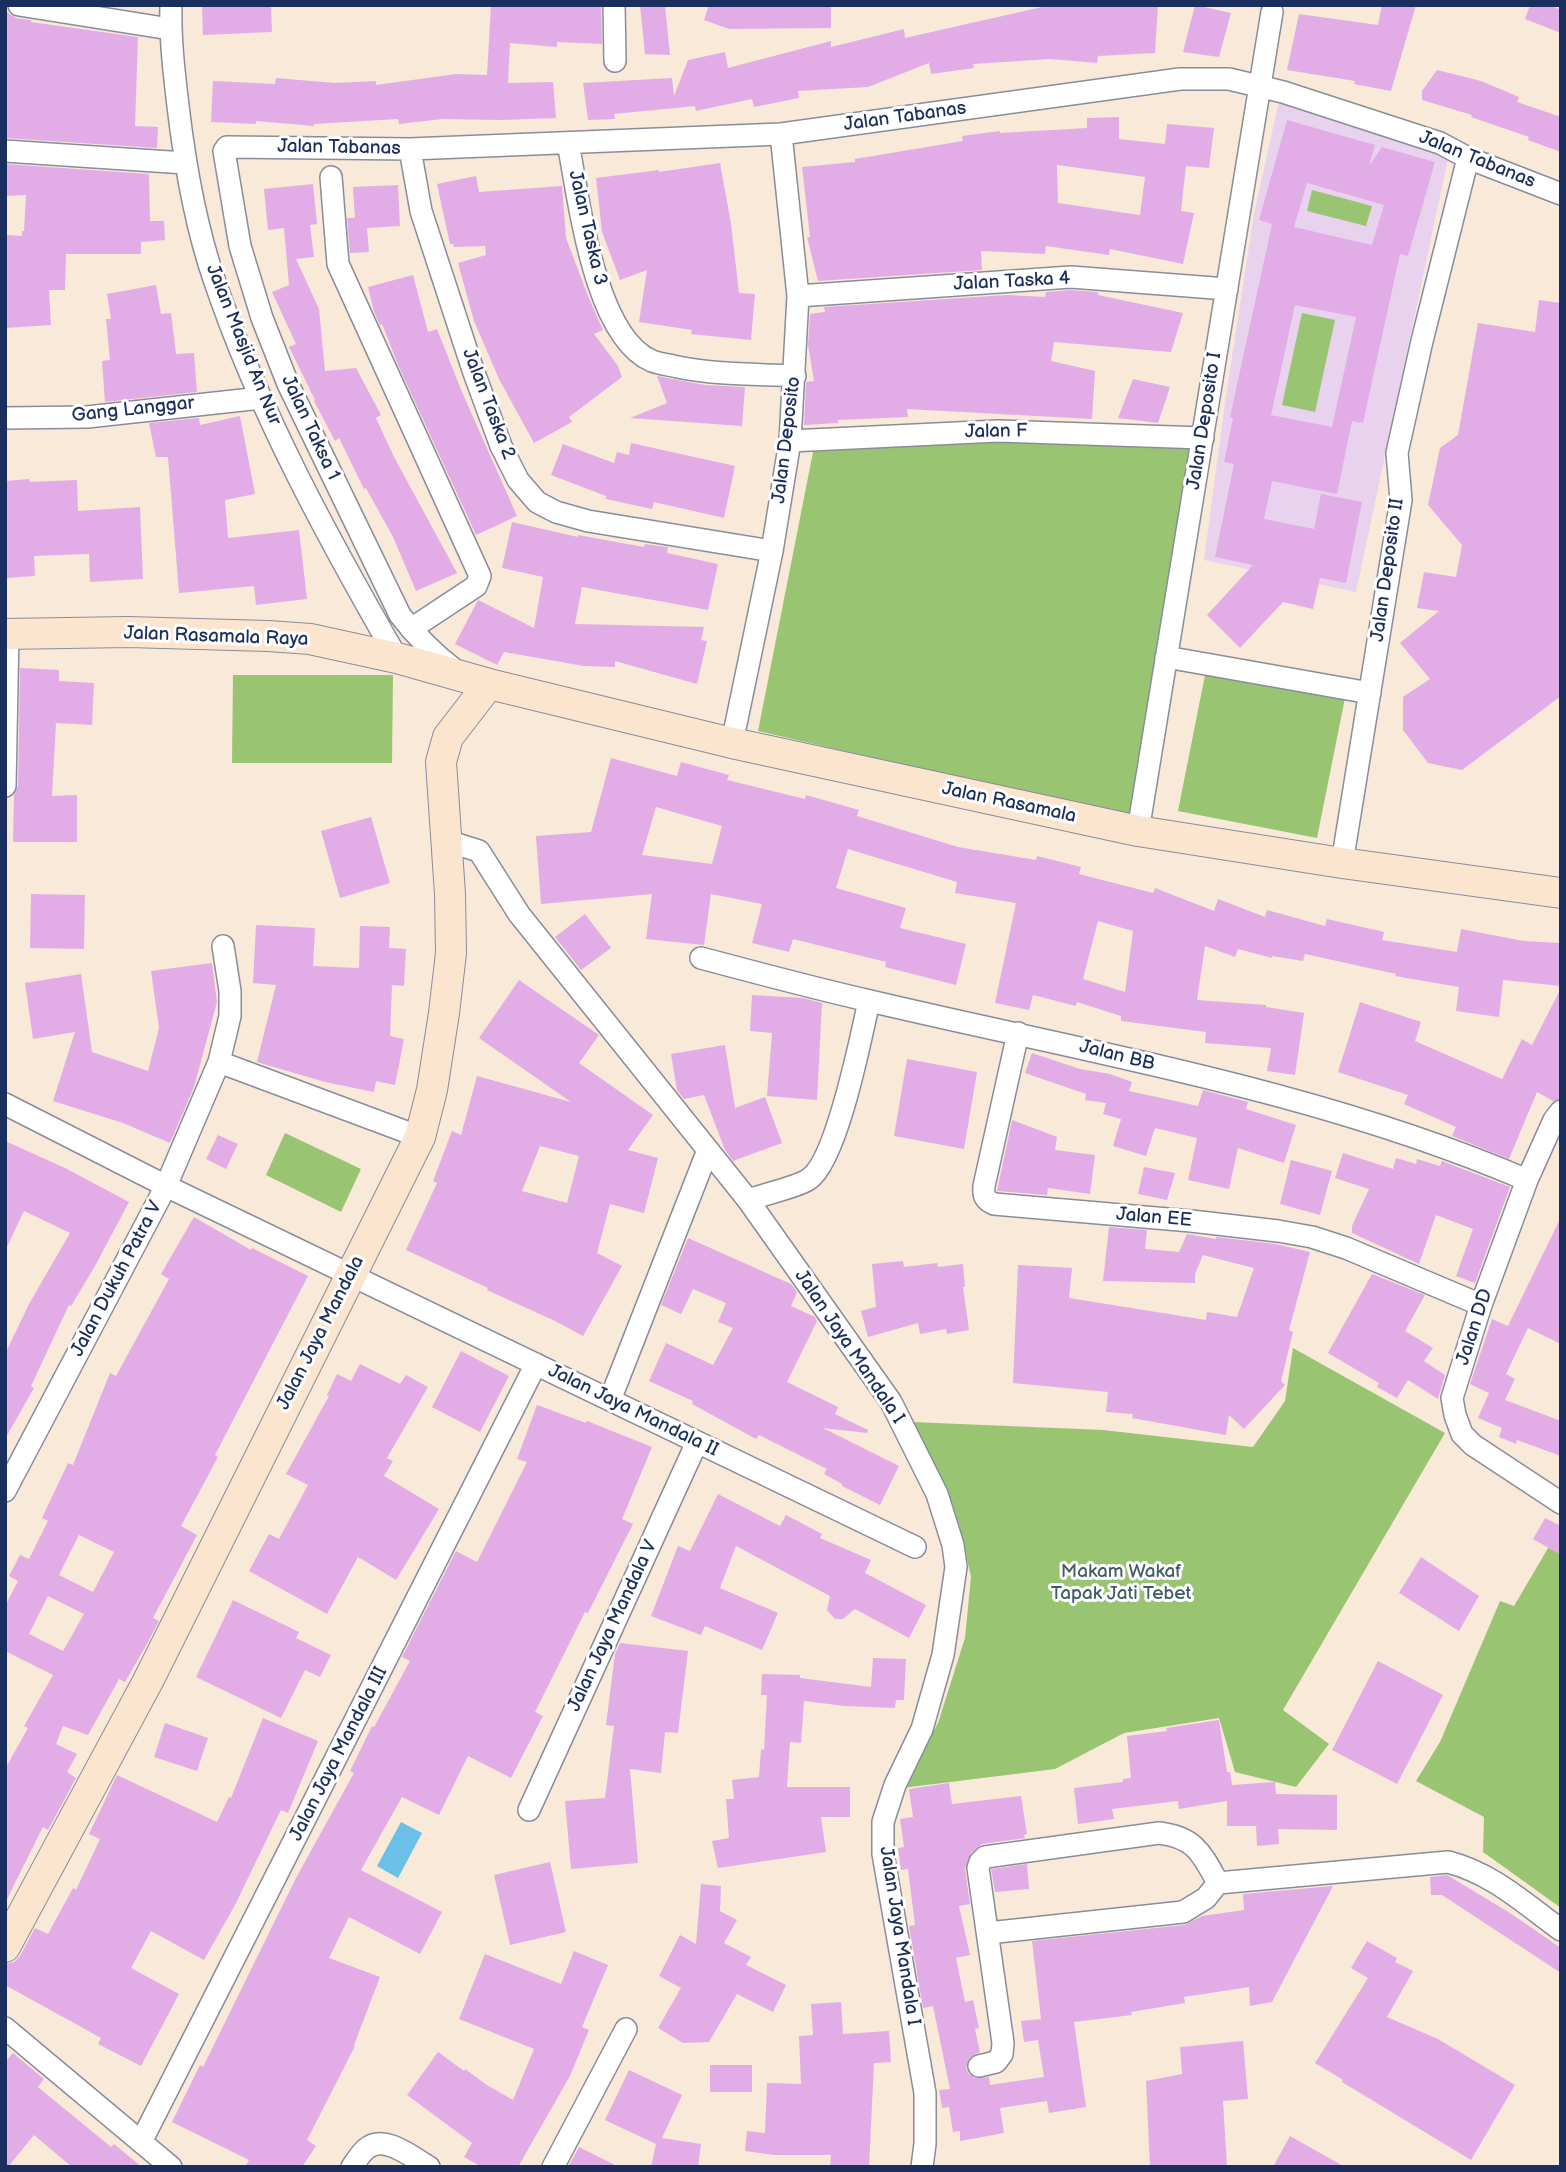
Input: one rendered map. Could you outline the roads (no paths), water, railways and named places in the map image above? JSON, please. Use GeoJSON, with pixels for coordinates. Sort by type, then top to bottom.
{"type":"FeatureCollection","features":[{"type":"Feature","properties":{"kind":"street"},"geometry":{"type":"LineString","coordinates":[[19,5],[170,29]]}},
{"type":"Feature","properties":{"kind":"street","name":"Jalan Masjid An Nur"},"geometry":{"type":"LineString","coordinates":[[171,5],[170,29],[185,163],[215,281],[261,398],[336,551],[397,659]]}},
{"type":"Feature","properties":{"kind":"street"},"geometry":{"type":"LineString","coordinates":[[614,5],[615,61]]}},
{"type":"Feature","properties":{"kind":"street","name":"Jalan Deposito I"},"geometry":{"type":"LineString","coordinates":[[1138,831],[1272,12]]}},
{"type":"Feature","properties":{"kind":"street","name":"Jalan Tabanas"},"geometry":{"type":"LineString","coordinates":[[228,147],[410,149],[781,134],[1180,79],[1229,79],[1260,86],[1440,142],[1468,158],[1561,194]]}},
{"type":"Feature","properties":{"kind":"street","name":"Jalan Deposito"},"geometry":{"type":"LineString","coordinates":[[732,743],[772,551],[790,441],[798,296],[781,134]]}},
{"type":"Feature","properties":{"kind":"street","name":"Jalan Taska 3"},"geometry":{"type":"LineString","coordinates":[[568,144],[594,271],[611,318],[624,338],[652,361],[702,372],[795,376]]}},
{"type":"Feature","properties":{"kind":"street","name":"Jalan Taksa 1"},"geometry":{"type":"LineString","coordinates":[[228,147],[224,151],[240,246],[261,318],[288,384],[400,615],[433,652],[477,681]]}},
{"type":"Feature","properties":{"kind":"street","name":"Jalan Taska 2"},"geometry":{"type":"LineString","coordinates":[[410,149],[421,211],[473,370],[501,446],[518,480],[537,502],[556,512],[588,521],[772,551]]}},
{"type":"Feature","properties":{"kind":"street"},"geometry":{"type":"LineString","coordinates":[[5,151],[185,163]]}},
{"type":"Feature","properties":{"kind":"street","name":"Jalan Deposito II"},"geometry":{"type":"LineString","coordinates":[[1342,863],[1401,500],[1397,453],[1468,158]]}},
{"type":"Feature","properties":{"kind":"street"},"geometry":{"type":"LineString","coordinates":[[331,177],[338,264],[480,576],[476,586],[411,629]]}},
{"type":"Feature","properties":{"kind":"street","name":"Jalan Taska 4"},"geometry":{"type":"LineString","coordinates":[[798,296],[1071,277],[1227,289]]}},
{"type":"Feature","properties":{"kind":"street","name":"Gang Langgar"},"geometry":{"type":"LineString","coordinates":[[5,418],[87,417],[261,398]]}},
{"type":"Feature","properties":{"kind":"street","name":"Jalan F"},"geometry":{"type":"LineString","coordinates":[[790,441],[998,431],[1203,438]]}},
{"type":"Feature","properties":{"kind":"street","name":"Jalan Rasamala Raya"},"geometry":{"type":"LineString","coordinates":[[6,634],[128,632],[310,639],[477,681]]}},
{"type":"Feature","properties":{"kind":"street"},"geometry":{"type":"LineString","coordinates":[[5,786],[6,634]]}},
{"type":"Feature","properties":{"kind":"street"},"geometry":{"type":"LineString","coordinates":[[1167,657],[1370,693]]}},
{"type":"Feature","properties":{"kind":"street","name":"Jalan Rasamala"},"geometry":{"type":"LineString","coordinates":[[477,681],[732,743],[1138,831],[1561,893]]}},
{"type":"Feature","properties":{"kind":"street","name":"Jalan Jaya Mandala"},"geometry":{"type":"LineString","coordinates":[[5,1947],[148,1681],[420,1137],[432,1090],[451,953],[442,762],[448,737],[477,681]]}},
{"type":"Feature","properties":{"kind":"street","name":"Jalan Jaya Mandala I"},"geometry":{"type":"LineString","coordinates":[[447,847],[460,845],[479,851],[519,914],[748,1200],[891,1402],[937,1494],[953,1545],[956,1567],[943,1655],[922,1728],[895,1786],[883,1822],[883,1854],[925,2093],[922,2167]]}},
{"type":"Feature","properties":{"kind":"street","name":"Jalan Dukuh Patra V"},"geometry":{"type":"LineString","coordinates":[[5,1492],[166,1186],[219,1062],[230,1016],[230,991],[223,946]]}},
{"type":"Feature","properties":{"kind":"street","name":"Jalan BB"},"geometry":{"type":"LineString","coordinates":[[701,958],[869,1001],[1224,1082],[1335,1112],[1484,1161],[1527,1180]]}},
{"type":"Feature","properties":{"kind":"street"},"geometry":{"type":"LineString","coordinates":[[748,1200],[809,1180],[822,1166],[833,1140],[853,1073],[869,1001]]}},
{"type":"Feature","properties":{"kind":"street","name":"Jalan EE"},"geometry":{"type":"LineString","coordinates":[[1018,1033],[984,1186],[987,1201],[994,1205],[1191,1221],[1312,1237],[1346,1248],[1481,1306]]}},
{"type":"Feature","properties":{"kind":"street"},"geometry":{"type":"LineString","coordinates":[[219,1062],[420,1137]]}},
{"type":"Feature","properties":{"kind":"street","name":"Jalan Jaya Mandala II"},"geometry":{"type":"LineString","coordinates":[[5,1104],[166,1186],[915,1547]]}},
{"type":"Feature","properties":{"kind":"street","name":"Jalan DD"},"geometry":{"type":"LineString","coordinates":[[1561,1111],[1554,1119],[1527,1180],[1481,1306],[1452,1398],[1462,1434],[1473,1445],[1561,1503]]}},
{"type":"Feature","properties":{"kind":"street"},"geometry":{"type":"LineString","coordinates":[[610,1400],[708,1150]]}},
{"type":"Feature","properties":{"kind":"street","name":"Jalan Jaya Mandala III"},"geometry":{"type":"LineString","coordinates":[[141,2142],[536,1364]]}},
{"type":"Feature","properties":{"kind":"street","name":"Jalan Jaya Mandala V"},"geometry":{"type":"LineString","coordinates":[[529,1810],[697,1442]]}},
{"type":"Feature","properties":{"kind":"street"},"geometry":{"type":"LineString","coordinates":[[979,2066],[996,2062],[1002,2054],[1003,2043],[978,1868],[985,1857],[1158,1833],[1187,1840],[1201,1852],[1218,1883]]}},
{"type":"Feature","properties":{"kind":"street"},"geometry":{"type":"LineString","coordinates":[[988,1933],[1183,1912],[1206,1898],[1218,1883],[1448,1862],[1486,1875],[1561,1930]]}},
{"type":"Feature","properties":{"kind":"street"},"geometry":{"type":"LineString","coordinates":[[5,2028],[172,2167]]}},
{"type":"Feature","properties":{"kind":"street"},"geometry":{"type":"LineString","coordinates":[[553,2167],[626,2029]]}},
{"type":"Feature","properties":{"kind":"street"},"geometry":{"type":"LineString","coordinates":[[352,2167],[367,2147],[377,2143],[387,2143],[429,2167]]}},
{"type":"Feature","properties":{"kind":"water"},"geometry":{"type":"Polygon","coordinates":[[[401,1822],[422,1833],[398,1878],[377,1866],[401,1822]]]}},
{"type":"Feature","properties":{"kind":"park label","name":"Makam Wakaf Tapak Jati Tebet"},"geometry":{"type":"Point","coordinates":[1121,1583]}}]}
